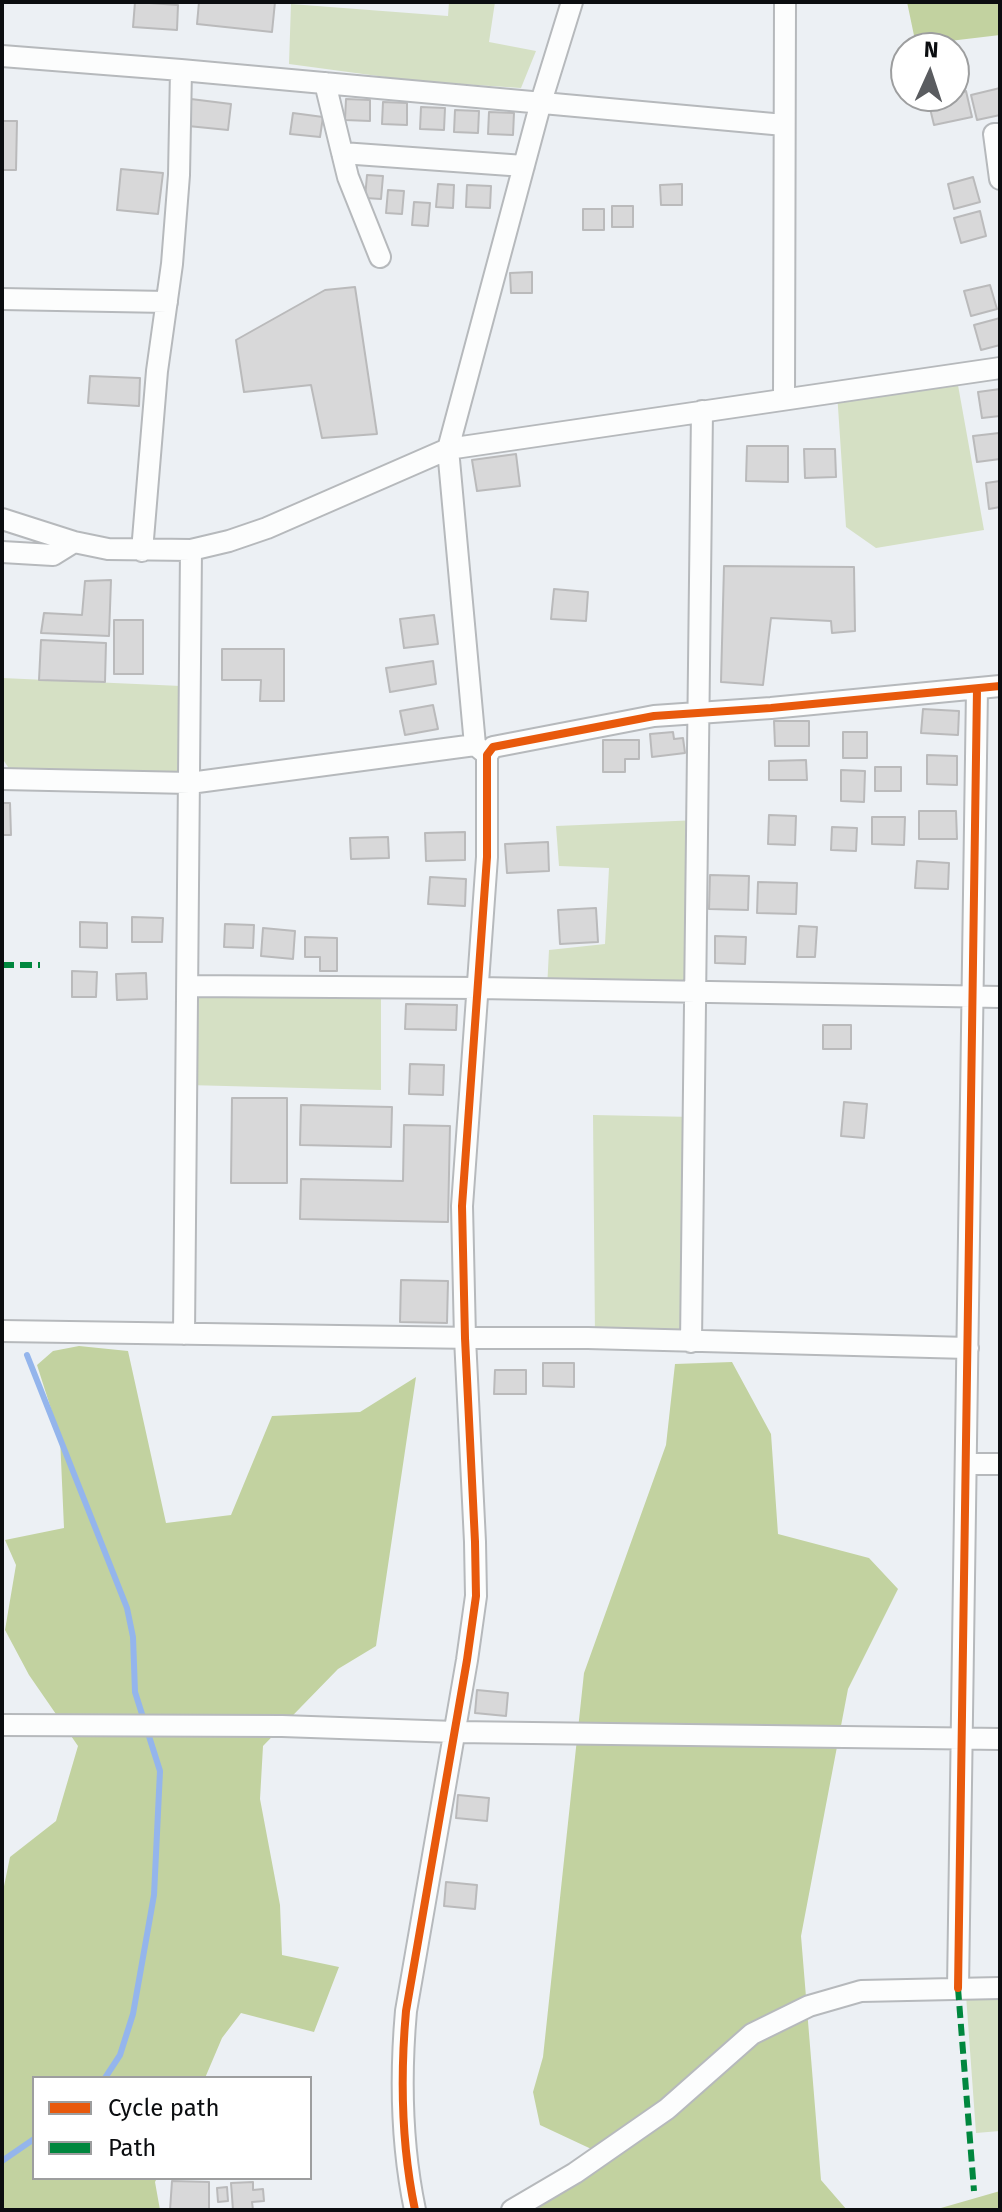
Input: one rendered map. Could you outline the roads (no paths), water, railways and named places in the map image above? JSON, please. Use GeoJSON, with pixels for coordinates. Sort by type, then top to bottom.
{"type":"FeatureCollection","features":[{"type":"Feature","properties":{"kind":"street"},"geometry":{"type":"LineString","coordinates":[[415,2210],[407,2175],[402,2125],[401,2068],[406,2011],[476,1596],[462,1206],[487,857],[481,750],[448,449],[541,102],[572,2]]}},
{"type":"Feature","properties":{"kind":"street"},"geometry":{"type":"LineString","coordinates":[[784,399],[785,2]]}},
{"type":"Feature","properties":{"kind":"street"},"geometry":{"type":"LineString","coordinates":[[2,56],[784,125]]}},
{"type":"Feature","properties":{"kind":"street"},"geometry":{"type":"LineString","coordinates":[[142,551],[157,371],[179,175],[181,70]]}},
{"type":"Feature","properties":{"kind":"street"},"geometry":{"type":"LineString","coordinates":[[325,83],[348,177],[380,257]]}},
{"type":"Feature","properties":{"kind":"street"},"geometry":{"type":"LineString","coordinates":[[1000,134],[994,134],[1000,179]]}},
{"type":"Feature","properties":{"kind":"street"},"geometry":{"type":"LineString","coordinates":[[342,153],[524,166]]}},
{"type":"Feature","properties":{"kind":"street"},"geometry":{"type":"LineString","coordinates":[[2,299],[167,302]]}},
{"type":"Feature","properties":{"kind":"street"},"geometry":{"type":"LineString","coordinates":[[2,519],[74,542],[108,549],[191,550],[267,528],[448,449],[1000,368]]}},
{"type":"Feature","properties":{"kind":"street"},"geometry":{"type":"LineString","coordinates":[[691,1342],[702,411]]}},
{"type":"Feature","properties":{"kind":"street"},"geometry":{"type":"LineString","coordinates":[[2,552],[53,555],[74,542]]}},
{"type":"Feature","properties":{"kind":"street"},"geometry":{"type":"LineString","coordinates":[[184,1334],[191,550]]}},
{"type":"Feature","properties":{"kind":"street"},"geometry":{"type":"LineString","coordinates":[[2,779],[190,783],[481,750],[654,716],[1000,686]]}},
{"type":"Feature","properties":{"kind":"street"},"geometry":{"type":"LineString","coordinates":[[958,1988],[977,689]]}},
{"type":"Feature","properties":{"kind":"street"},"geometry":{"type":"LineString","coordinates":[[188,986],[1000,997]]}},
{"type":"Feature","properties":{"kind":"street"},"geometry":{"type":"LineString","coordinates":[[2,1331],[588,1338],[968,1348]]}},
{"type":"Feature","properties":{"kind":"street"},"geometry":{"type":"LineString","coordinates":[[966,1464],[1000,1464]]}},
{"type":"Feature","properties":{"kind":"street"},"geometry":{"type":"LineString","coordinates":[[2,1725],[282,1726],[455,1732],[1000,1739]]}},
{"type":"Feature","properties":{"kind":"street"},"geometry":{"type":"LineString","coordinates":[[512,2210],[575,2173],[667,2109],[752,2034],[809,2006],[861,1991],[1000,1988]]}},
{"type":"Feature","properties":{"kind":"waterway"},"geometry":{"type":"LineString","coordinates":[[27,1355],[127,1608],[133,1637],[135,1692],[160,1771],[154,1895],[133,2014],[120,2055],[106,2076]]}},
{"type":"Feature","properties":{"kind":"waterway"},"geometry":{"type":"LineString","coordinates":[[2,2161],[32,2140]]}}]}
